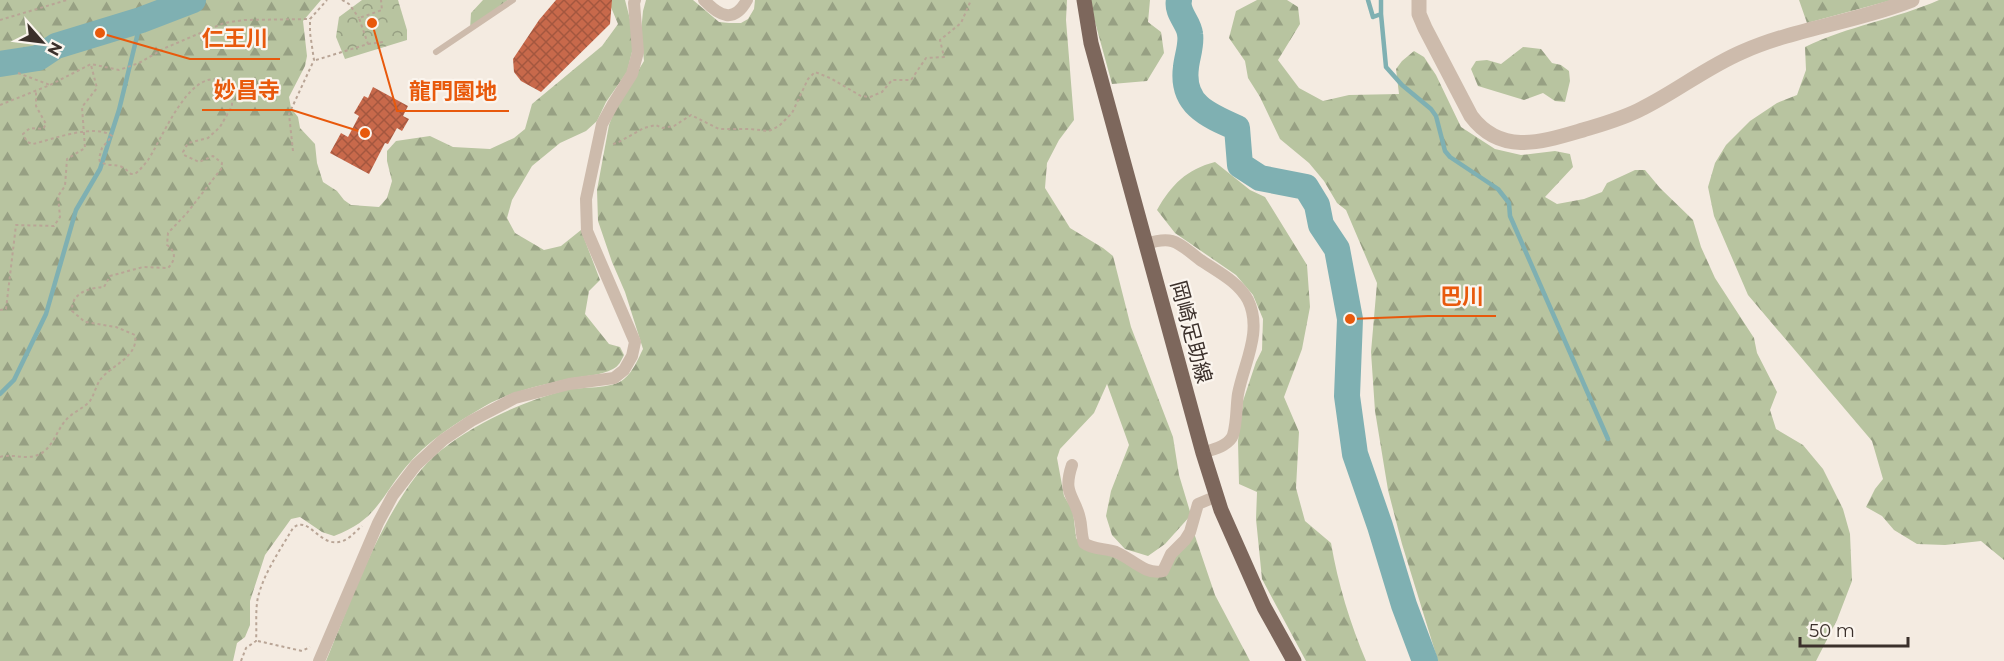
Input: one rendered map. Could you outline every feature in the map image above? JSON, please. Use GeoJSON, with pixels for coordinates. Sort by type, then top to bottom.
{"type":"FeatureCollection","features":[{"type":"Feature","properties":{"kind":"main road","name":"岡崎足助線"},"geometry":{"type":"LineString","coordinates":[[1084,0],[1091,43],[1216,496],[1263,607],[1294,661]]}},
{"type":"Feature","properties":{"kind":"street"},"geometry":{"type":"LineString","coordinates":[[319,661],[378,523],[393,495],[416,465],[443,440],[471,421],[515,398],[569,384],[614,378],[624,370],[632,356],[634,342],[587,231],[586,199],[602,124],[632,74],[638,52],[635,0]]}},
{"type":"Feature","properties":{"kind":"street"},"geometry":{"type":"LineString","coordinates":[[704,0],[716,13],[731,16],[741,10],[747,0]]}},
{"type":"Feature","properties":{"kind":"street"},"geometry":{"type":"LineString","coordinates":[[1419,0],[1419,14],[1471,116],[1478,125],[1492,135],[1506,141],[1522,143],[1542,142],[1642,109],[1742,51],[1786,36],[1892,8],[1912,0]]}},
{"type":"Feature","properties":{"kind":"street"},"geometry":{"type":"LineString","coordinates":[[1146,244],[1160,240],[1174,241],[1232,281],[1248,300],[1253,321],[1253,343],[1238,392],[1233,435],[1226,443],[1203,453]]}},
{"type":"Feature","properties":{"kind":"street"},"geometry":{"type":"LineString","coordinates":[[1072,465],[1068,477],[1068,490],[1080,518],[1084,543],[1117,552],[1152,573],[1162,571],[1171,554],[1185,540],[1190,532],[1198,504],[1216,496]]}},
{"type":"Feature","properties":{"kind":"lane"},"geometry":{"type":"LineString","coordinates":[[436,52],[513,0]]}},
{"type":"Feature","properties":{"kind":"path"},"geometry":{"type":"LineString","coordinates":[[0,20],[67,0]]}},
{"type":"Feature","properties":{"kind":"path"},"geometry":{"type":"LineString","coordinates":[[293,151],[289,114],[314,60],[310,19],[327,0]]}},
{"type":"Feature","properties":{"kind":"path"},"geometry":{"type":"LineString","coordinates":[[342,0],[349,4],[359,18],[368,44]]}},
{"type":"Feature","properties":{"kind":"path"},"geometry":{"type":"LineString","coordinates":[[359,18],[382,10],[381,0]]}},
{"type":"Feature","properties":{"kind":"path"},"geometry":{"type":"LineString","coordinates":[[597,145],[617,143],[644,128],[656,125],[662,128],[674,126],[691,115],[719,129],[769,131],[779,126],[792,113],[808,79],[815,72],[861,96],[870,97],[882,93],[892,80],[911,80],[927,58],[945,57],[940,40],[961,23],[971,0]]}},
{"type":"Feature","properties":{"kind":"path"},"geometry":{"type":"LineString","coordinates":[[0,105],[50,85],[91,64],[119,70],[139,63],[165,48],[224,23],[244,20],[310,19]]}},
{"type":"Feature","properties":{"kind":"path"},"geometry":{"type":"LineString","coordinates":[[314,60],[368,44],[383,42]]}},
{"type":"Feature","properties":{"kind":"path"},"geometry":{"type":"LineString","coordinates":[[0,310],[6,309],[16,225],[54,226],[60,217],[58,196],[65,186],[68,159],[85,148],[82,107],[97,88],[91,64]]}},
{"type":"Feature","properties":{"kind":"path"},"geometry":{"type":"LineString","coordinates":[[18,73],[50,85]]}},
{"type":"Feature","properties":{"kind":"path"},"geometry":{"type":"LineString","coordinates":[[0,457],[10,454],[25,458],[41,453],[54,441],[65,420],[90,401],[101,379],[132,351],[136,344],[135,335],[116,327],[85,322],[72,310],[72,305],[86,288],[104,286],[110,276],[143,267],[168,268],[173,264],[175,255],[172,248],[166,245],[168,233],[187,213],[221,169],[222,164],[213,156],[199,162],[183,155],[183,152],[188,143],[208,138],[220,127],[232,106],[232,87],[219,80],[210,80],[188,94],[173,114],[148,160],[135,174],[130,174],[123,166],[117,164],[109,166],[100,162],[102,148],[112,136],[106,132],[77,132],[33,144],[27,142],[23,134],[30,128],[44,129],[46,124],[36,106],[36,91]]}},
{"type":"Feature","properties":{"kind":"path"},"geometry":{"type":"LineString","coordinates":[[256,641],[257,606],[261,588],[268,571],[293,528],[302,524],[321,538],[338,542],[345,540],[369,520],[378,523]]}},
{"type":"Feature","properties":{"kind":"path"},"geometry":{"type":"LineString","coordinates":[[241,661],[246,648],[256,641],[302,651],[310,647],[316,636],[330,634]]}},
{"type":"Feature","properties":{"kind":"green space"},"geometry":{"type":"Polygon","coordinates":[[[0,0],[321,0],[303,21],[307,56],[305,66],[289,97],[291,108],[298,117],[300,128],[315,144],[317,163],[323,182],[337,191],[351,205],[379,207],[387,198],[392,181],[387,151],[396,141],[430,136],[453,147],[490,149],[514,138],[525,129],[532,104],[602,46],[618,24],[608,0],[625,0],[632,27],[633,48],[627,72],[606,102],[597,121],[586,131],[560,143],[532,166],[512,200],[507,218],[515,233],[544,250],[561,246],[581,230],[600,280],[589,291],[585,314],[609,344],[620,347],[624,355],[621,361],[615,368],[603,373],[568,379],[515,393],[463,419],[423,449],[405,468],[376,508],[348,530],[334,536],[322,532],[300,517],[291,519],[265,555],[250,601],[250,625],[245,637],[237,643],[233,661],[0,661],[0,0]]]}},
{"type":"Feature","properties":{"kind":"green space"},"geometry":{"type":"Polygon","coordinates":[[[362,0],[398,0],[407,30],[407,40],[345,59],[336,37],[339,17],[362,0]]]}},
{"type":"Feature","properties":{"kind":"green space"},"geometry":{"type":"Polygon","coordinates":[[[483,0],[508,0],[470,29],[471,13],[483,0]]]}},
{"type":"Feature","properties":{"kind":"green space"},"geometry":{"type":"Polygon","coordinates":[[[646,0],[693,0],[719,22],[741,23],[748,19],[754,9],[755,0],[1067,0],[1066,20],[1074,120],[1059,140],[1047,163],[1045,188],[1070,228],[1113,256],[1131,327],[1173,437],[1179,475],[1191,515],[1165,544],[1148,556],[1125,549],[1112,535],[1106,516],[1111,491],[1129,445],[1107,384],[1094,413],[1060,449],[1057,458],[1064,496],[1073,511],[1076,538],[1083,547],[1110,555],[1149,575],[1172,561],[1194,533],[1215,595],[1250,661],[326,661],[373,549],[388,520],[421,470],[440,451],[485,422],[533,401],[566,390],[612,385],[624,379],[630,373],[643,349],[625,292],[598,221],[597,190],[609,125],[615,109],[644,61],[641,32],[646,0]]]}},
{"type":"Feature","properties":{"kind":"green space"},"geometry":{"type":"Polygon","coordinates":[[[1089,0],[1150,0],[1148,22],[1161,32],[1164,53],[1147,81],[1112,84],[1089,0]]]}},
{"type":"Feature","properties":{"kind":"green space"},"geometry":{"type":"Polygon","coordinates":[[[1257,0],[1287,0],[1298,7],[1300,24],[1278,60],[1299,88],[1323,101],[1349,95],[1399,94],[1396,69],[1414,51],[1424,57],[1436,75],[1461,127],[1495,149],[1521,155],[1555,151],[1570,154],[1573,167],[1545,197],[1557,204],[1584,199],[1602,192],[1607,183],[1635,170],[1645,170],[1693,220],[1701,247],[1715,278],[1754,338],[1757,353],[1777,392],[1770,410],[1776,429],[1803,445],[1823,469],[1843,509],[1850,534],[1852,581],[1837,620],[1816,661],[1438,661],[1388,490],[1375,411],[1371,352],[1377,283],[1346,210],[1337,203],[1324,181],[1309,163],[1280,139],[1260,97],[1248,78],[1245,61],[1229,38],[1236,11],[1257,0]]]}},
{"type":"Feature","properties":{"kind":"green space"},"geometry":{"type":"Polygon","coordinates":[[[1799,0],[1892,0],[1807,23],[1799,0]]]}},
{"type":"Feature","properties":{"kind":"green space"},"geometry":{"type":"Polygon","coordinates":[[[1939,0],[2004,0],[2004,560],[1981,541],[1945,545],[1917,544],[1894,530],[1882,516],[1866,507],[1883,479],[1872,441],[1748,295],[1714,216],[1708,187],[1715,163],[1726,145],[1750,121],[1777,103],[1797,95],[1806,70],[1805,47],[1838,33],[1939,0]]]}},
{"type":"Feature","properties":{"kind":"green space"},"geometry":{"type":"Polygon","coordinates":[[[1523,47],[1541,49],[1552,63],[1561,65],[1569,71],[1570,81],[1565,102],[1555,101],[1543,93],[1524,100],[1478,86],[1471,69],[1476,61],[1487,60],[1501,64],[1523,47]]]}},
{"type":"Feature","properties":{"kind":"green space"},"geometry":{"type":"Polygon","coordinates":[[[1215,162],[1250,190],[1265,197],[1307,265],[1310,307],[1302,349],[1284,397],[1299,432],[1296,488],[1305,521],[1331,543],[1345,603],[1366,661],[1306,661],[1262,579],[1256,519],[1257,492],[1239,484],[1238,441],[1243,401],[1262,350],[1263,319],[1253,295],[1236,275],[1175,233],[1157,210],[1181,179],[1196,169],[1215,162]]]}},
{"type":"Feature","properties":{"kind":"building"},"geometry":{"type":"Polygon","coordinates":[[[556,0],[612,0],[610,24],[541,92],[521,81],[514,72],[513,59],[539,20],[556,0]]]}},
{"type":"Feature","properties":{"kind":"building"},"geometry":{"type":"Polygon","coordinates":[[[373,87],[408,106],[403,116],[409,119],[402,131],[397,128],[388,144],[385,143],[369,174],[330,153],[341,133],[348,137],[359,116],[354,113],[364,96],[368,98],[373,87]]]}},
{"type":"Feature","properties":{"kind":"waterway"},"geometry":{"type":"LineString","coordinates":[[0,64],[38,58],[56,46],[141,20],[193,0]]}},
{"type":"Feature","properties":{"kind":"waterway"},"geometry":{"type":"LineString","coordinates":[[1179,0],[1179,9],[1190,34],[1186,80],[1192,99],[1206,113],[1237,128],[1240,165],[1260,178],[1306,187],[1317,205],[1321,225],[1337,249],[1350,319],[1347,396],[1355,454],[1404,605],[1425,661]]}},
{"type":"Feature","properties":{"kind":"waterway"},"geometry":{"type":"LineString","coordinates":[[1368,0],[1373,17],[1381,14],[1386,67],[1436,116],[1445,151],[1450,157],[1498,189],[1509,203],[1510,216],[1608,439]]}},
{"type":"Feature","properties":{"kind":"waterway"},"geometry":{"type":"LineString","coordinates":[[1381,0],[1381,14]]}},
{"type":"Feature","properties":{"kind":"waterway"},"geometry":{"type":"LineString","coordinates":[[0,394],[14,380],[46,314],[76,210],[100,169],[119,110],[141,20]]}},
{"type":"Feature","properties":{"kind":"place","name":"龍門園地"},"geometry":{"type":"Point","coordinates":[372,23]}},
{"type":"Feature","properties":{"kind":"place","name":"仁王川"},"geometry":{"type":"Point","coordinates":[100,33]}},
{"type":"Feature","properties":{"kind":"place","name":"妙昌寺"},"geometry":{"type":"Point","coordinates":[365,133]}},
{"type":"Feature","properties":{"kind":"place","name":"巴川"},"geometry":{"type":"Point","coordinates":[1350,319]}}]}
